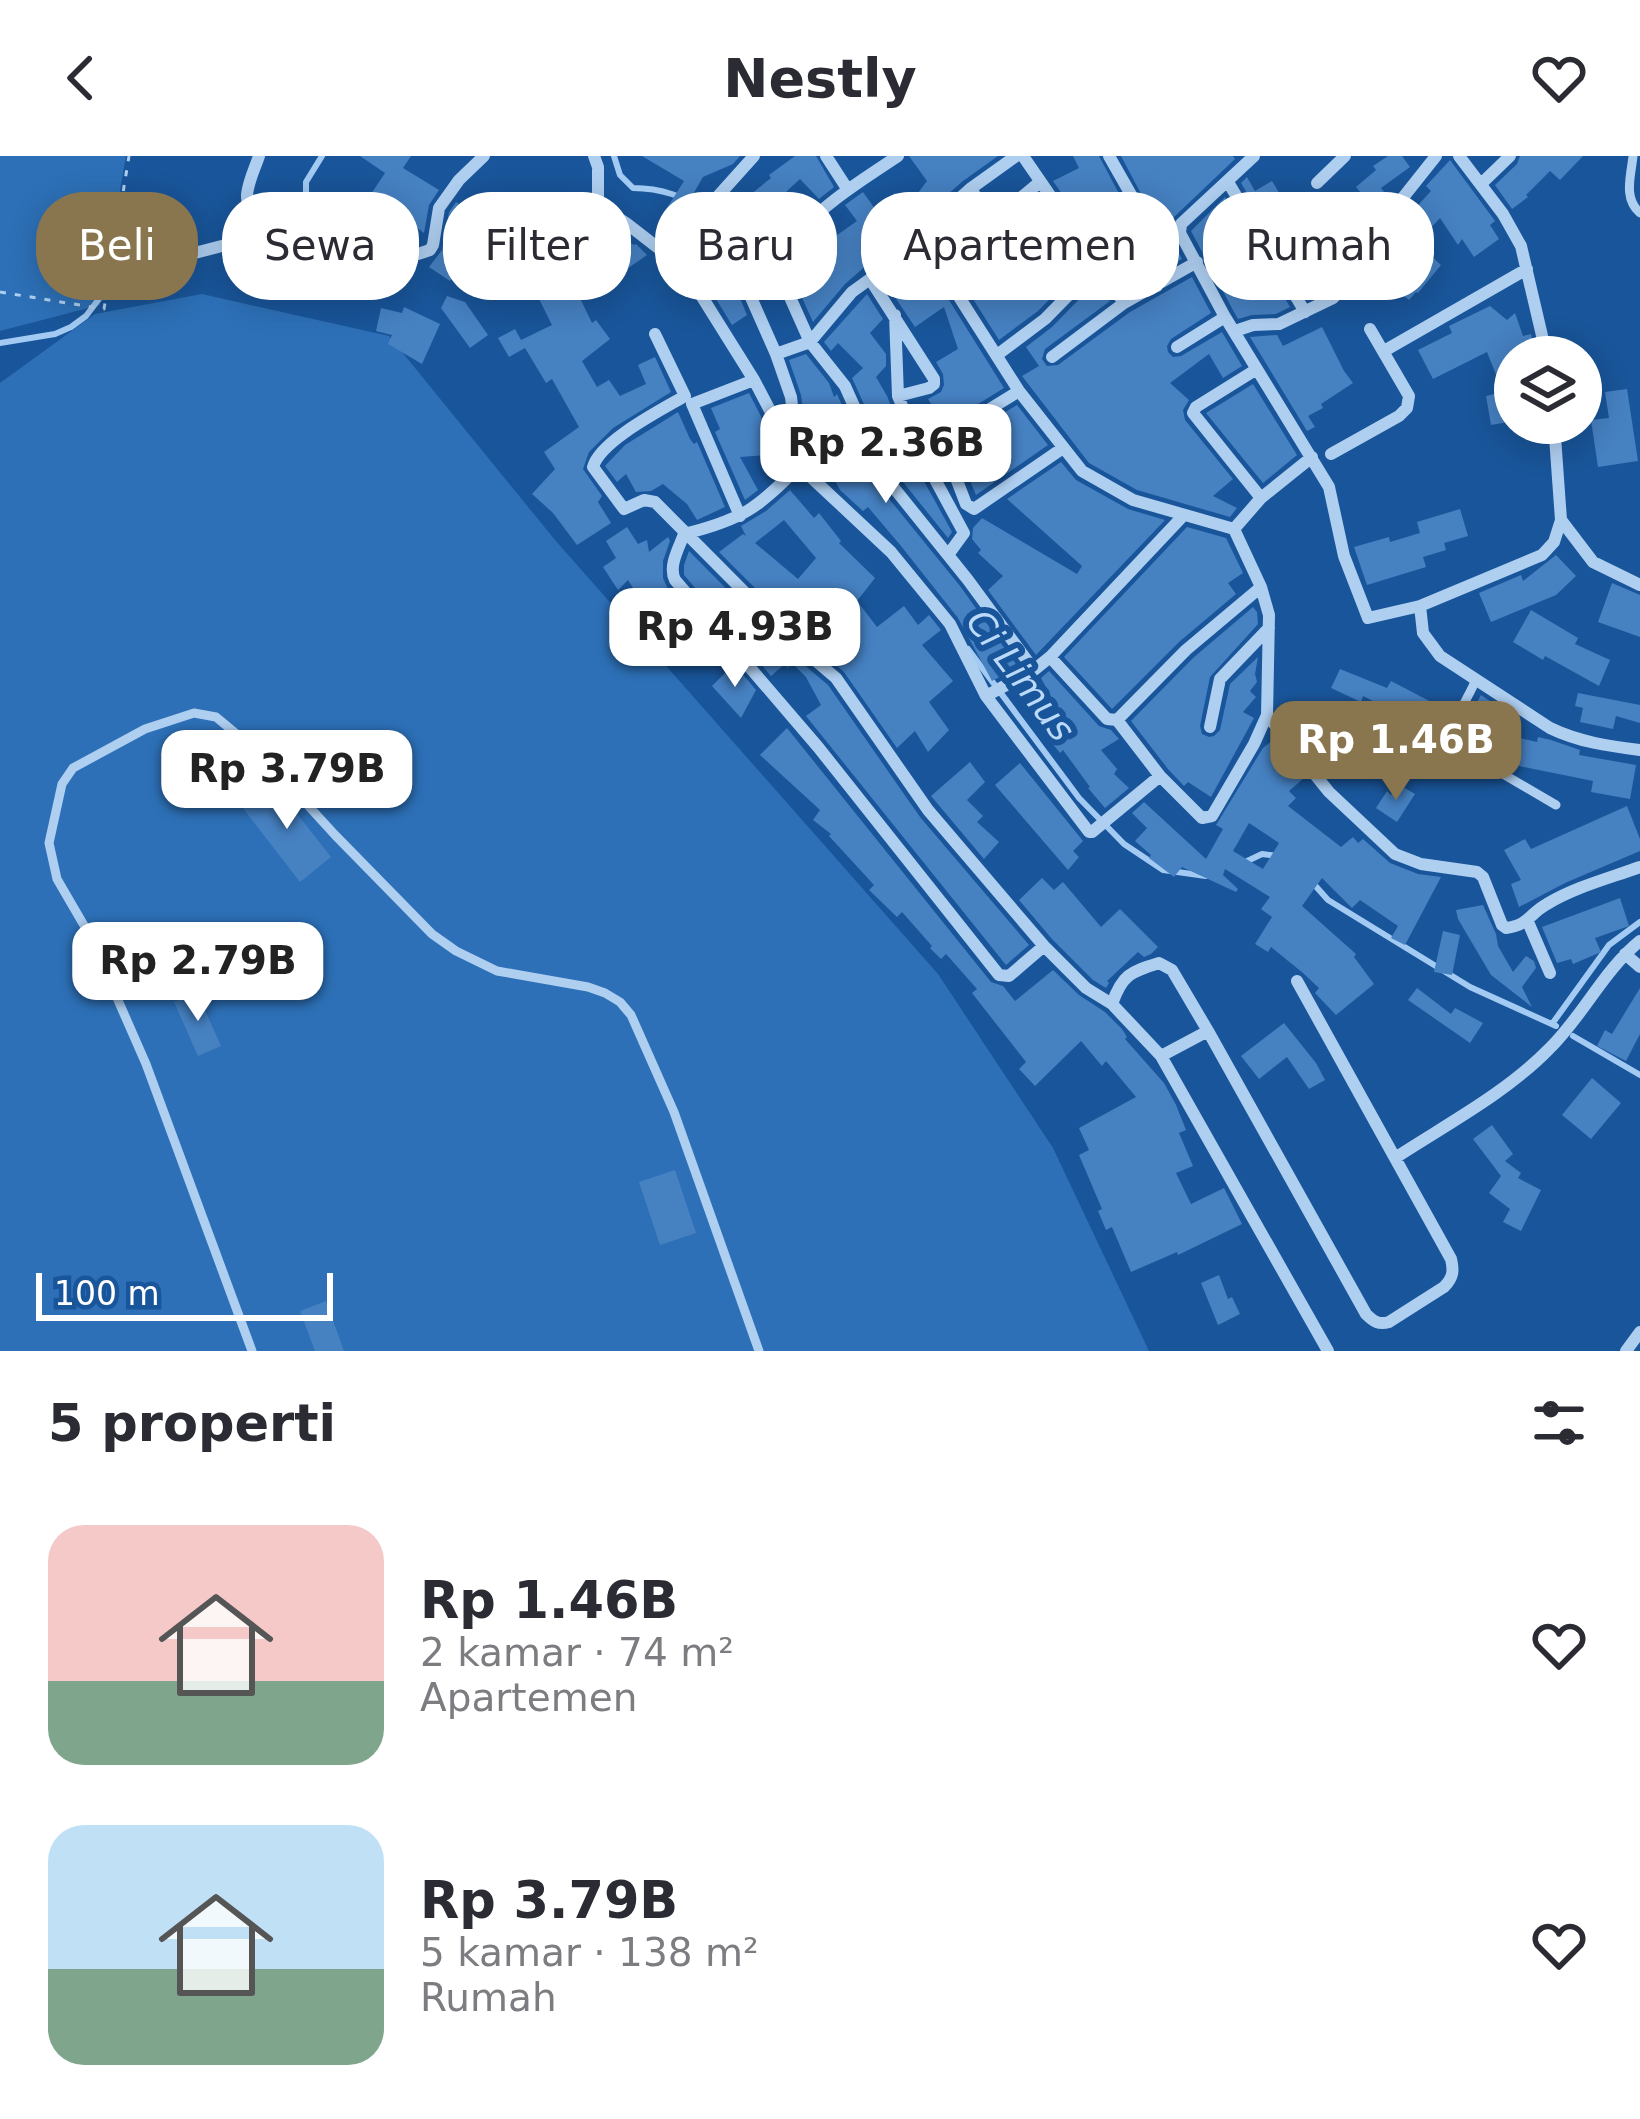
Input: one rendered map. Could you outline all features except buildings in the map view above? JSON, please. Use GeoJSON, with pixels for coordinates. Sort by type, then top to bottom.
{"type":"FeatureCollection","features":[{"type":"Feature","properties":{"kind":"street"},"geometry":{"type":"LineString","coordinates":[[248,192],[259,156]]}},
{"type":"Feature","properties":{"kind":"street"},"geometry":{"type":"LineString","coordinates":[[419,252],[430,250],[440,208],[484,156]]}},
{"type":"Feature","properties":{"kind":"street"},"geometry":{"type":"LineString","coordinates":[[594,156],[598,205],[684,268],[754,380],[799,466],[891,552],[950,625],[986,696],[1089,832],[1160,776]]}},
{"type":"Feature","properties":{"kind":"street"},"geometry":{"type":"LineString","coordinates":[[754,156],[710,205],[791,397],[799,466]]}},
{"type":"Feature","properties":{"kind":"street"},"geometry":{"type":"LineString","coordinates":[[826,156],[848,190]]}},
{"type":"Feature","properties":{"kind":"street"},"geometry":{"type":"LineString","coordinates":[[898,156],[806,224],[776,262],[810,342],[845,386],[886,478],[1034,670]]}},
{"type":"Feature","properties":{"kind":"street"},"geometry":{"type":"LineString","coordinates":[[966,192],[1019,156],[1047,192]]}},
{"type":"Feature","properties":{"kind":"street"},"geometry":{"type":"LineString","coordinates":[[1109,156],[1129,192]]}},
{"type":"Feature","properties":{"kind":"street"},"geometry":{"type":"LineString","coordinates":[[1254,156],[1181,224],[1180,233],[1329,488],[1344,556],[1369,618],[1420,606],[1542,555],[1554,542],[1561,520],[1556,444]]}},
{"type":"Feature","properties":{"kind":"street"},"geometry":{"type":"LineString","coordinates":[[1317,183],[1345,156]]}},
{"type":"Feature","properties":{"kind":"street"},"geometry":{"type":"LineString","coordinates":[[1235,331],[1279,324],[1333,298],[1354,258],[1436,156]]}},
{"type":"Feature","properties":{"kind":"street"},"geometry":{"type":"LineString","coordinates":[[1459,156],[1514,234],[1542,336]]}},
{"type":"Feature","properties":{"kind":"street"},"geometry":{"type":"LineString","coordinates":[[1481,184],[1510,156]]}},
{"type":"Feature","properties":{"kind":"street"},"geometry":{"type":"LineString","coordinates":[[970,188],[995,219],[1040,182]]}},
{"type":"Feature","properties":{"kind":"street"},"geometry":{"type":"LineString","coordinates":[[1228,182],[1305,312]]}},
{"type":"Feature","properties":{"kind":"street"},"geometry":{"type":"LineString","coordinates":[[1179,273],[1197,262]]}},
{"type":"Feature","properties":{"kind":"street"},"geometry":{"type":"LineString","coordinates":[[1384,351],[1527,269]]}},
{"type":"Feature","properties":{"kind":"street"},"geometry":{"type":"LineString","coordinates":[[776,354],[810,342],[861,286]]}},
{"type":"Feature","properties":{"kind":"street"},"geometry":{"type":"LineString","coordinates":[[885,300],[934,379],[929,388],[898,396]]}},
{"type":"Feature","properties":{"kind":"street"},"geometry":{"type":"LineString","coordinates":[[962,300],[1019,391],[1082,471],[1133,500],[1234,529]]}},
{"type":"Feature","properties":{"kind":"street"},"geometry":{"type":"LineString","coordinates":[[997,355],[1063,300]]}},
{"type":"Feature","properties":{"kind":"street"},"geometry":{"type":"LineString","coordinates":[[1052,357],[1130,300]]}},
{"type":"Feature","properties":{"kind":"street"},"geometry":{"type":"LineString","coordinates":[[895,315],[898,396],[924,459],[964,533],[948,555]]}},
{"type":"Feature","properties":{"kind":"street"},"geometry":{"type":"LineString","coordinates":[[1177,347],[1226,317]]}},
{"type":"Feature","properties":{"kind":"street"},"geometry":{"type":"LineString","coordinates":[[1331,454],[1407,408],[1408,396],[1370,329]]}},
{"type":"Feature","properties":{"kind":"street"},"geometry":{"type":"LineString","coordinates":[[655,334],[740,516]]}},
{"type":"Feature","properties":{"kind":"street"},"geometry":{"type":"LineString","coordinates":[[1257,369],[1192,413],[1261,498]]}},
{"type":"Feature","properties":{"kind":"street"},"geometry":{"type":"LineString","coordinates":[[754,380],[689,400],[639,423],[596,457],[593,467],[625,509],[651,499],[836,678],[928,810],[1044,946],[1086,988],[1112,1004],[1161,1056],[1328,1351]]}},
{"type":"Feature","properties":{"kind":"street"},"geometry":{"type":"LineString","coordinates":[[1019,391],[944,436],[942,444],[966,504],[974,508],[1064,448]]}},
{"type":"Feature","properties":{"kind":"street"},"geometry":{"type":"LineString","coordinates":[[1234,529],[1261,498],[1312,457]]}},
{"type":"Feature","properties":{"kind":"street"},"geometry":{"type":"LineString","coordinates":[[684,534],[710,528],[762,504],[799,466]]}},
{"type":"Feature","properties":{"kind":"street"},"geometry":{"type":"LineString","coordinates":[[986,696],[1050,657],[1183,517]]}},
{"type":"Feature","properties":{"kind":"street"},"geometry":{"type":"LineString","coordinates":[[1561,520],[1593,562],[1640,585]]}},
{"type":"Feature","properties":{"kind":"street"},"geometry":{"type":"LineString","coordinates":[[1050,657],[1107,719],[1117,720],[1160,776],[1208,819],[1267,715],[1270,627],[1261,587],[1234,529]]}},
{"type":"Feature","properties":{"kind":"street"},"geometry":{"type":"LineString","coordinates":[[684,534],[672,566],[675,580],[818,747],[999,975],[1009,976],[1044,946]]}},
{"type":"Feature","properties":{"kind":"street"},"geometry":{"type":"LineString","coordinates":[[1117,720],[1186,650],[1261,587]]}},
{"type":"Feature","properties":{"kind":"street"},"geometry":{"type":"LineString","coordinates":[[1420,606],[1429,645],[1476,680],[1570,737],[1640,750]]}},
{"type":"Feature","properties":{"kind":"street"},"geometry":{"type":"LineString","coordinates":[[1210,727],[1220,679],[1270,627]]}},
{"type":"Feature","properties":{"kind":"street"},"geometry":{"type":"LineString","coordinates":[[1267,715],[1329,792],[1395,854],[1483,877],[1502,925],[1511,928],[1528,922],[1543,906],[1640,867]]}},
{"type":"Feature","properties":{"kind":"street"},"geometry":{"type":"LineString","coordinates":[[1528,922],[1550,973]]}},
{"type":"Feature","properties":{"kind":"street"},"geometry":{"type":"LineString","coordinates":[[1395,1158],[1529,1069],[1556,1043],[1624,953],[1640,941]]}},
{"type":"Feature","properties":{"kind":"street"},"geometry":{"type":"LineString","coordinates":[[1624,953],[1640,967]]}},
{"type":"Feature","properties":{"kind":"street"},"geometry":{"type":"LineString","coordinates":[[1112,1004],[1118,986],[1133,971],[1159,963],[1172,970],[1366,1314],[1382,1324],[1444,1287],[1451,1280],[1451,1259],[1297,981]]}},
{"type":"Feature","properties":{"kind":"street"},"geometry":{"type":"LineString","coordinates":[[1161,1056],[1208,1031]]}},
{"type":"Feature","properties":{"kind":"street"},"geometry":{"type":"LineString","coordinates":[[1626,1351],[1640,1332]]}},
{"type":"Feature","properties":{"kind":"lane"},"geometry":{"type":"LineString","coordinates":[[1633,156],[1629,195],[1640,213]]}},
{"type":"Feature","properties":{"kind":"lane"},"geometry":{"type":"LineString","coordinates":[[1476,680],[1453,727],[1457,747],[1556,805]]}},
{"type":"Feature","properties":{"kind":"lane"},"geometry":{"type":"LineString","coordinates":[[252,1351],[146,1064],[89,934],[57,879],[49,843],[62,784],[74,768],[145,729],[194,713],[216,716],[232,727],[432,934],[456,951],[497,971],[588,987],[620,1002],[631,1016],[674,1112],[759,1351]]}},
{"type":"Feature","properties":{"kind":"path"},"geometry":{"type":"LineString","coordinates":[[0,292],[104,308],[129,156]]}},
{"type":"Feature","properties":{"kind":"shaded area"},"geometry":{"type":"Polygon","coordinates":[[[0,156],[126,156],[120,192],[36,192],[36,300],[101,300],[100,305],[0,331],[0,156]]]}},
{"type":"Feature","properties":{"kind":"shaded area"},"geometry":{"type":"Polygon","coordinates":[[[198,295],[389,336],[555,540],[938,974],[1053,1148],[1149,1351],[0,1351],[0,383],[95,314],[170,300],[198,300],[198,295]]]}},
{"type":"Feature","properties":{"kind":"waterway","name":"Ci Limus"},"geometry":{"type":"LineString","coordinates":[[306,192],[306,182],[322,156]]}},
{"type":"Feature","properties":{"kind":"waterway","name":"Ci Limus"},"geometry":{"type":"LineString","coordinates":[[614,156],[620,175],[633,188],[663,192]]}},
{"type":"Feature","properties":{"kind":"waterway","name":"Ci Limus"},"geometry":{"type":"LineString","coordinates":[[0,343],[71,327],[98,300]]}},
{"type":"Feature","properties":{"kind":"waterway","name":"Ci Limus"},"geometry":{"type":"LineString","coordinates":[[801,447],[813,473]]}},
{"type":"Feature","properties":{"kind":"waterway","name":"Ci Limus"},"geometry":{"type":"LineString","coordinates":[[968,649],[1079,798],[1124,844],[1163,870],[1206,876]]}},
{"type":"Feature","properties":{"kind":"waterway","name":"Ci Limus"},"geometry":{"type":"LineString","coordinates":[[1241,864],[1262,854],[1279,856]]}},
{"type":"Feature","properties":{"kind":"waterway","name":"Ci Limus"},"geometry":{"type":"LineString","coordinates":[[1312,882],[1328,900],[1470,987],[1556,1026]]}},
{"type":"Feature","properties":{"kind":"waterway"},"geometry":{"type":"LineString","coordinates":[[1552,1024],[1609,945],[1640,922]]}},
{"type":"Feature","properties":{"kind":"waterway","name":"Ci Limus"},"geometry":{"type":"LineString","coordinates":[[1573,1036],[1640,1075]]}}]}
